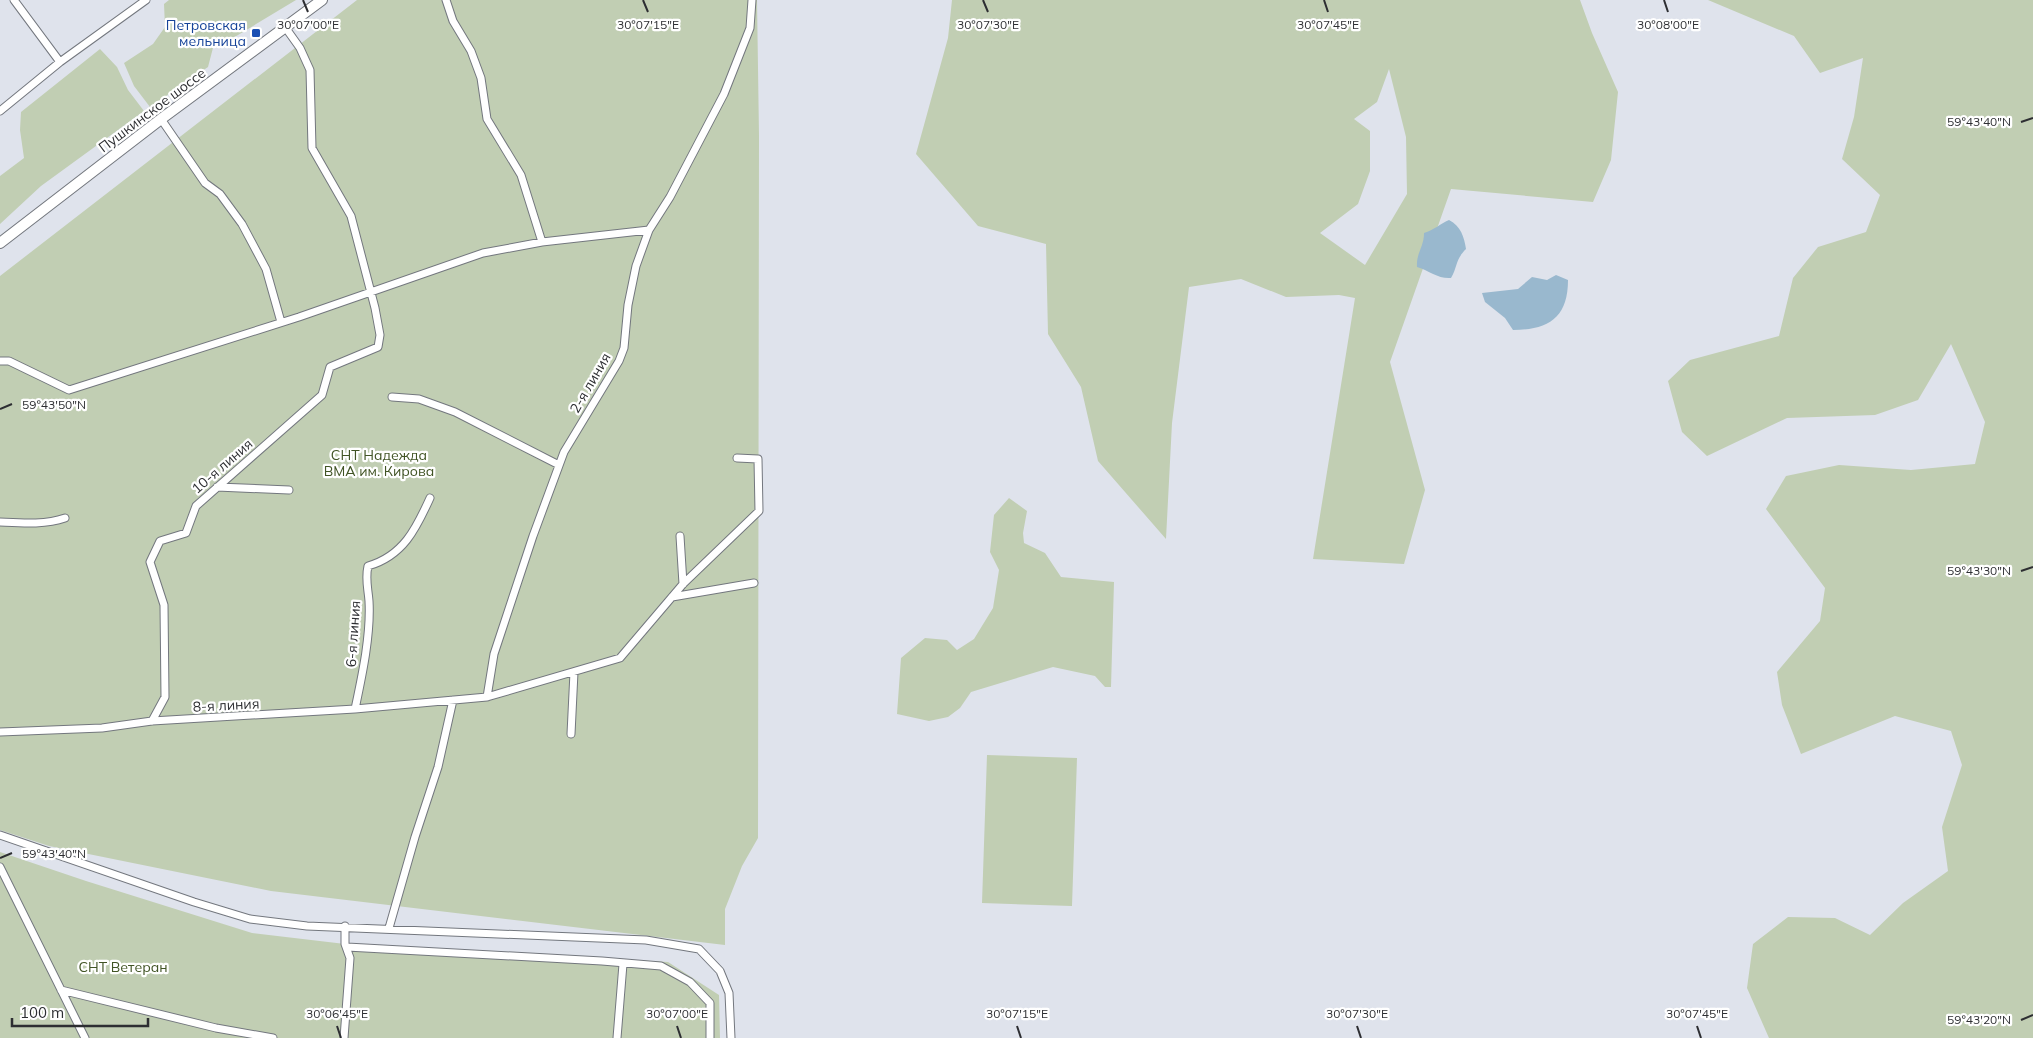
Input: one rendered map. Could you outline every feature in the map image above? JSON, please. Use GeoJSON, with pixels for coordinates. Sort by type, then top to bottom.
{"type":"FeatureCollection","features":[{"type":"Feature","properties":{"kind":"main road","name":"Пушкинское шоссе"},"geometry":{"type":"LineString","coordinates":[[0,244],[16,229],[161,119],[322,0]]}},
{"type":"Feature","properties":{"kind":"street"},"geometry":{"type":"LineString","coordinates":[[14,0],[60,62]]}},
{"type":"Feature","properties":{"kind":"street"},"geometry":{"type":"LineString","coordinates":[[0,111],[60,62],[146,0]]}},
{"type":"Feature","properties":{"kind":"street"},"geometry":{"type":"LineString","coordinates":[[446,0],[453,21],[471,51],[481,78],[487,119],[521,175],[542,242]]}},
{"type":"Feature","properties":{"kind":"street","name":"2-я линия"},"geometry":{"type":"LineString","coordinates":[[487,696],[494,654],[559,465],[564,452],[619,362],[624,348],[628,305],[636,266],[649,230],[670,197],[724,94],[750,28],[752,0]]}},
{"type":"Feature","properties":{"kind":"street"},"geometry":{"type":"LineString","coordinates":[[285,27],[300,48],[310,70],[312,148],[351,216],[371,292]]}},
{"type":"Feature","properties":{"kind":"street"},"geometry":{"type":"LineString","coordinates":[[161,119],[205,183],[220,194],[242,224],[266,268],[281,322]]}},
{"type":"Feature","properties":{"kind":"street"},"geometry":{"type":"LineString","coordinates":[[0,361],[9,362],[69,390],[281,322],[483,253],[542,242],[649,230]]}},
{"type":"Feature","properties":{"kind":"street","name":"10-я линия"},"geometry":{"type":"LineString","coordinates":[[152,721],[165,697],[164,606],[150,562],[160,541],[186,533],[196,506],[322,395],[330,367],[378,347],[380,335],[371,292]]}},
{"type":"Feature","properties":{"kind":"street"},"geometry":{"type":"LineString","coordinates":[[392,397],[419,399],[456,412],[559,465]]}},
{"type":"Feature","properties":{"kind":"street"},"geometry":{"type":"LineString","coordinates":[[389,928],[415,837],[438,767],[453,700],[487,696],[620,658],[684,584],[759,511],[758,459],[738,458]]}},
{"type":"Feature","properties":{"kind":"street"},"geometry":{"type":"LineString","coordinates":[[217,487],[289,490]]}},
{"type":"Feature","properties":{"kind":"street","name":"6-я линия"},"geometry":{"type":"LineString","coordinates":[[355,709],[363,672],[369,601],[365,578],[368,566],[380,563],[394,555],[417,527],[430,498]]}},
{"type":"Feature","properties":{"kind":"street"},"geometry":{"type":"LineString","coordinates":[[0,522],[28,523],[56,521],[65,518]]}},
{"type":"Feature","properties":{"kind":"street"},"geometry":{"type":"LineString","coordinates":[[680,536],[684,584]]}},
{"type":"Feature","properties":{"kind":"street"},"geometry":{"type":"LineString","coordinates":[[672,597],[754,583]]}},
{"type":"Feature","properties":{"kind":"street"},"geometry":{"type":"LineString","coordinates":[[570,734],[574,672]]}},
{"type":"Feature","properties":{"kind":"street","name":"8-я линия"},"geometry":{"type":"LineString","coordinates":[[0,732],[102,728],[152,721],[355,709],[453,700]]}},
{"type":"Feature","properties":{"kind":"street"},"geometry":{"type":"LineString","coordinates":[[0,835],[250,920],[307,926],[345,926],[646,940],[699,949],[720,971],[729,993],[731,1038]]}},
{"type":"Feature","properties":{"kind":"street"},"geometry":{"type":"LineString","coordinates":[[0,867],[86,1038]]}},
{"type":"Feature","properties":{"kind":"street"},"geometry":{"type":"LineString","coordinates":[[344,1038],[350,958],[346,947],[345,926]]}},
{"type":"Feature","properties":{"kind":"street"},"geometry":{"type":"LineString","coordinates":[[346,947],[602,960],[623,964],[661,966],[690,982],[710,1003],[710,1038]]}},
{"type":"Feature","properties":{"kind":"street"},"geometry":{"type":"LineString","coordinates":[[617,1038],[623,964]]}},
{"type":"Feature","properties":{"kind":"street"},"geometry":{"type":"LineString","coordinates":[[62,990],[216,1028],[273,1038]]}},
{"type":"Feature","properties":{"kind":"green space"},"geometry":{"type":"Polygon","coordinates":[[[169,0],[296,0],[233,38],[214,44],[208,67],[150,107],[134,86],[124,63],[153,44],[165,27],[164,4],[169,0]]]}},
{"type":"Feature","properties":{"kind":"green space","name":"СНТ Надежда ВМА им. Кирова"},"geometry":{"type":"Polygon","coordinates":[[[357,0],[757,0],[759,136],[758,838],[742,866],[725,909],[725,945],[271,891],[49,846],[0,830],[0,276],[357,0]]]}},
{"type":"Feature","properties":{"kind":"green space"},"geometry":{"type":"Polygon","coordinates":[[[952,0],[1580,0],[1592,33],[1618,92],[1611,160],[1593,202],[1451,189],[1390,362],[1425,490],[1404,564],[1313,559],[1355,298],[1339,295],[1286,297],[1241,279],[1189,287],[1172,423],[1166,539],[1098,461],[1081,387],[1048,334],[1046,244],[978,226],[916,154],[948,38],[952,0]],[[1389,69],[1377,102],[1354,119],[1370,131],[1370,171],[1358,204],[1320,233],[1365,265],[1407,194],[1406,137],[1389,69]]]}},
{"type":"Feature","properties":{"kind":"green space"},"geometry":{"type":"Polygon","coordinates":[[[1708,0],[2033,0],[2033,1038],[1769,1038],[1747,988],[1753,944],[1788,917],[1835,918],[1870,935],[1903,903],[1948,871],[1942,827],[1962,765],[1951,731],[1895,716],[1801,754],[1782,705],[1777,672],[1820,621],[1825,588],[1766,509],[1786,476],[1839,465],[1911,470],[1975,464],[1985,422],[1951,344],[1918,400],[1875,415],[1787,418],[1707,456],[1682,432],[1668,381],[1690,360],[1779,336],[1793,278],[1818,247],[1866,232],[1880,195],[1842,159],[1854,117],[1863,58],[1820,73],[1794,36],[1708,0]]]}},
{"type":"Feature","properties":{"kind":"green space"},"geometry":{"type":"Polygon","coordinates":[[[100,49],[117,67],[128,90],[144,111],[41,186],[0,224],[0,176],[24,158],[20,130],[21,112],[100,49]]]}},
{"type":"Feature","properties":{"kind":"green space"},"geometry":{"type":"Polygon","coordinates":[[[1009,498],[1027,511],[1023,533],[1024,543],[1045,553],[1061,577],[1114,582],[1111,687],[1105,687],[1095,676],[1053,667],[971,692],[960,708],[948,717],[929,721],[897,714],[901,658],[925,638],[947,640],[957,650],[974,639],[993,608],[999,570],[990,552],[994,515],[1009,498]]]}},
{"type":"Feature","properties":{"kind":"green space"},"geometry":{"type":"Polygon","coordinates":[[[987,755],[1077,758],[1072,906],[982,903],[987,755]]]}},
{"type":"Feature","properties":{"kind":"green space","name":"СНТ Ветеран"},"geometry":{"type":"Polygon","coordinates":[[[0,852],[252,933],[345,944],[668,962],[719,995],[720,1038],[0,1038],[0,852]]]}},
{"type":"Feature","properties":{"kind":"water"},"geometry":{"type":"Polygon","coordinates":[[[1449,220],[1461,232],[1466,249],[1460,256],[1451,278],[1446,278],[1417,267],[1417,262],[1424,233],[1449,220]]]}},
{"type":"Feature","properties":{"kind":"water"},"geometry":{"type":"Polygon","coordinates":[[[1556,275],[1568,280],[1564,304],[1560,313],[1554,319],[1536,328],[1513,330],[1505,318],[1485,302],[1482,293],[1518,289],[1532,277],[1547,280],[1556,275]]]}},
{"type":"Feature","properties":{"kind":"place","name":"Петровская мельница"},"geometry":{"type":"Point","coordinates":[256,33]}}]}
